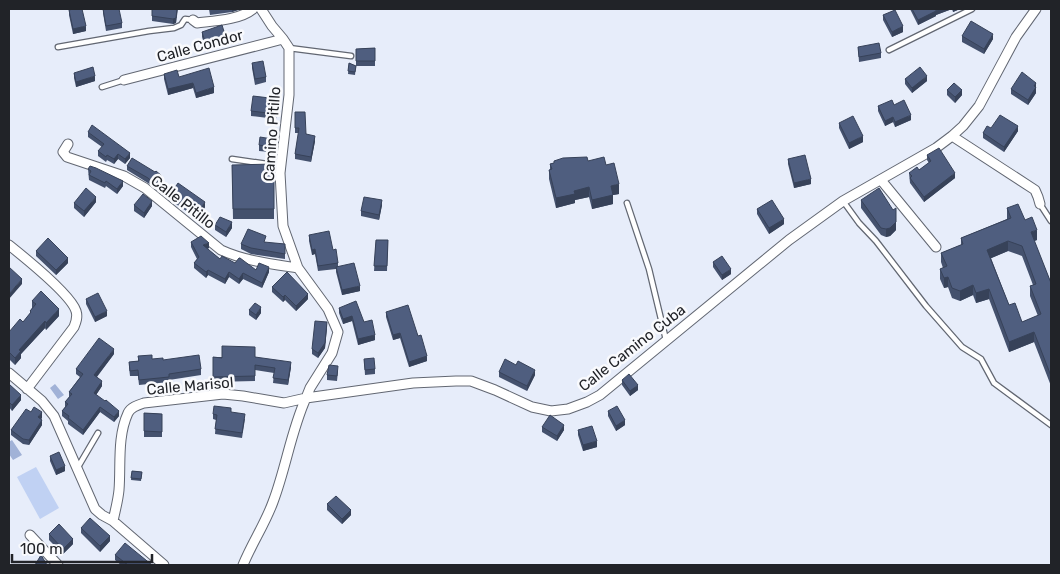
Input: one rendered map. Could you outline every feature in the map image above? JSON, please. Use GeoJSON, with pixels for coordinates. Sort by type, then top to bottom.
{"type":"FeatureCollection","features":[{"type":"Feature","properties":{"kind":"street"},"geometry":{"type":"LineString","coordinates":[[192,20],[196,23],[220,20],[243,15],[253,9]]}},
{"type":"Feature","properties":{"kind":"street"},"geometry":{"type":"LineString","coordinates":[[261,9],[289,48]]}},
{"type":"Feature","properties":{"kind":"street","name":"Calle Camino Cuba"},"geometry":{"type":"LineString","coordinates":[[306,398],[414,383],[471,381],[532,407],[551,411],[568,409],[587,402],[600,395],[789,240],[843,201],[936,148],[952,136],[979,106],[1016,37],[1036,9]]}},
{"type":"Feature","properties":{"kind":"street","name":"Calle Condor"},"geometry":{"type":"LineString","coordinates":[[124,80],[283,39]]}},
{"type":"Feature","properties":{"kind":"street","name":"Camino Pitillo"},"geometry":{"type":"LineString","coordinates":[[289,48],[289,95],[280,173],[283,226],[298,268],[328,309],[338,332],[332,353],[310,388],[306,398]]}},
{"type":"Feature","properties":{"kind":"street"},"geometry":{"type":"LineString","coordinates":[[952,136],[1035,190],[1040,204]]}},
{"type":"Feature","properties":{"kind":"street","name":"Calle Pitillo"},"geometry":{"type":"LineString","coordinates":[[68,144],[63,152],[67,157],[124,176],[145,188],[221,250],[246,259],[298,268]]}},
{"type":"Feature","properties":{"kind":"street"},"geometry":{"type":"LineString","coordinates":[[881,180],[936,247]]}},
{"type":"Feature","properties":{"kind":"street"},"geometry":{"type":"LineString","coordinates":[[9,245],[55,285],[73,305],[77,315],[74,327],[27,389]]}},
{"type":"Feature","properties":{"kind":"street"},"geometry":{"type":"LineString","coordinates":[[9,373],[42,401],[54,416],[95,509],[113,521],[164,565]]}},
{"type":"Feature","properties":{"kind":"street","name":"Calle Marisol"},"geometry":{"type":"LineString","coordinates":[[113,521],[119,491],[122,433],[129,412],[135,406],[144,403],[223,394],[284,403],[306,398]]}},
{"type":"Feature","properties":{"kind":"street"},"geometry":{"type":"LineString","coordinates":[[243,565],[273,503],[299,415],[306,398]]}},
{"type":"Feature","properties":{"kind":"street"},"geometry":{"type":"LineString","coordinates":[[30,535],[58,565]]}},
{"type":"Feature","properties":{"kind":"lane"},"geometry":{"type":"LineString","coordinates":[[889,50],[972,9]]}},
{"type":"Feature","properties":{"kind":"lane"},"geometry":{"type":"LineString","coordinates":[[58,47],[174,28],[185,19],[192,20]]}},
{"type":"Feature","properties":{"kind":"lane"},"geometry":{"type":"LineString","coordinates":[[289,48],[350,56]]}},
{"type":"Feature","properties":{"kind":"lane"},"geometry":{"type":"LineString","coordinates":[[102,87],[124,80]]}},
{"type":"Feature","properties":{"kind":"lane"},"geometry":{"type":"LineString","coordinates":[[232,159],[281,166]]}},
{"type":"Feature","properties":{"kind":"lane"},"geometry":{"type":"LineString","coordinates":[[843,201],[926,306],[962,347],[981,359],[994,383],[1051,425]]}},
{"type":"Feature","properties":{"kind":"lane"},"geometry":{"type":"LineString","coordinates":[[627,203],[649,269],[666,340]]}},
{"type":"Feature","properties":{"kind":"lane"},"geometry":{"type":"LineString","coordinates":[[1040,204],[1051,221]]}},
{"type":"Feature","properties":{"kind":"lane"},"geometry":{"type":"LineString","coordinates":[[78,467],[98,433]]}},
{"type":"Feature","properties":{"kind":"shaded area"},"geometry":{"type":"Polygon","coordinates":[[[55,384],[64,395],[58,399],[50,388],[55,384]]]}},
{"type":"Feature","properties":{"kind":"shaded area"},"geometry":{"type":"Polygon","coordinates":[[[12,440],[22,455],[13,460],[9,454],[9,442],[12,440]]]}},
{"type":"Feature","properties":{"kind":"shaded area"},"geometry":{"type":"Polygon","coordinates":[[[36,467],[59,508],[40,519],[17,477],[36,467]]]}},
{"type":"Feature","properties":{"kind":"building"},"geometry":{"type":"Polygon","coordinates":[[[82,9],[86,26],[73,29],[69,10],[82,9]]]}},
{"type":"Feature","properties":{"kind":"building"},"geometry":{"type":"Polygon","coordinates":[[[103,9],[119,9],[122,23],[106,26],[103,9]]]}},
{"type":"Feature","properties":{"kind":"building"},"geometry":{"type":"Polygon","coordinates":[[[152,9],[177,9],[176,18],[152,16],[152,9]]]}},
{"type":"Feature","properties":{"kind":"building"},"geometry":{"type":"Polygon","coordinates":[[[912,9],[940,9],[918,20],[912,9]]]}},
{"type":"Feature","properties":{"kind":"building"},"geometry":{"type":"Polygon","coordinates":[[[895,10],[903,26],[892,32],[883,15],[895,10]]]}},
{"type":"Feature","properties":{"kind":"building"},"geometry":{"type":"Polygon","coordinates":[[[971,21],[993,34],[984,49],[962,36],[971,21]]]}},
{"type":"Feature","properties":{"kind":"building"},"geometry":{"type":"Polygon","coordinates":[[[222,25],[226,38],[206,45],[202,32],[222,25]]]}},
{"type":"Feature","properties":{"kind":"building"},"geometry":{"type":"Polygon","coordinates":[[[879,43],[881,53],[859,57],[858,47],[879,43]]]}},
{"type":"Feature","properties":{"kind":"building"},"geometry":{"type":"Polygon","coordinates":[[[375,48],[375,61],[356,61],[356,49],[375,48]]]}},
{"type":"Feature","properties":{"kind":"building"},"geometry":{"type":"Polygon","coordinates":[[[263,61],[266,77],[255,79],[252,63],[263,61]]]}},
{"type":"Feature","properties":{"kind":"building"},"geometry":{"type":"Polygon","coordinates":[[[349,63],[356,66],[355,72],[348,71],[349,63]]]}},
{"type":"Feature","properties":{"kind":"building"},"geometry":{"type":"Polygon","coordinates":[[[93,67],[95,76],[76,82],[74,73],[93,67]]]}},
{"type":"Feature","properties":{"kind":"building"},"geometry":{"type":"Polygon","coordinates":[[[920,67],[927,76],[912,88],[905,79],[920,67]]]}},
{"type":"Feature","properties":{"kind":"building"},"geometry":{"type":"Polygon","coordinates":[[[209,68],[214,87],[196,93],[193,83],[168,89],[164,74],[177,70],[179,77],[209,68]]]}},
{"type":"Feature","properties":{"kind":"building"},"geometry":{"type":"Polygon","coordinates":[[[1022,72],[1036,83],[1034,86],[1036,87],[1028,100],[1011,89],[1022,72]]]}},
{"type":"Feature","properties":{"kind":"building"},"geometry":{"type":"Polygon","coordinates":[[[954,83],[962,90],[955,97],[947,90],[954,83]]]}},
{"type":"Feature","properties":{"kind":"building"},"geometry":{"type":"Polygon","coordinates":[[[253,96],[278,99],[276,114],[251,111],[253,96]]]}},
{"type":"Feature","properties":{"kind":"building"},"geometry":{"type":"Polygon","coordinates":[[[892,100],[894,105],[904,100],[911,115],[895,122],[893,117],[885,121],[878,106],[892,100]]]}},
{"type":"Feature","properties":{"kind":"building"},"geometry":{"type":"Polygon","coordinates":[[[295,112],[305,112],[306,134],[315,136],[311,157],[295,154],[299,128],[295,128],[295,112]]]}},
{"type":"Feature","properties":{"kind":"building"},"geometry":{"type":"Polygon","coordinates":[[[1000,115],[1018,126],[1004,147],[983,133],[987,126],[991,128],[1000,115]]]}},
{"type":"Feature","properties":{"kind":"building"},"geometry":{"type":"Polygon","coordinates":[[[853,116],[863,136],[849,143],[839,123],[853,116]]]}},
{"type":"Feature","properties":{"kind":"building"},"geometry":{"type":"Polygon","coordinates":[[[92,125],[130,153],[125,159],[118,154],[114,159],[107,155],[106,157],[98,151],[104,144],[88,132],[92,125]]]}},
{"type":"Feature","properties":{"kind":"building"},"geometry":{"type":"Polygon","coordinates":[[[260,137],[272,139],[270,147],[259,145],[260,137]]]}},
{"type":"Feature","properties":{"kind":"building"},"geometry":{"type":"Polygon","coordinates":[[[939,148],[955,173],[924,197],[910,178],[912,176],[909,173],[917,167],[919,170],[931,161],[927,155],[939,148]]]}},
{"type":"Feature","properties":{"kind":"building"},"geometry":{"type":"Polygon","coordinates":[[[805,155],[811,179],[794,183],[788,159],[805,155]]]}},
{"type":"Feature","properties":{"kind":"building"},"geometry":{"type":"Polygon","coordinates":[[[587,157],[588,161],[604,157],[606,165],[614,163],[619,184],[611,186],[613,195],[592,200],[589,187],[574,191],[575,194],[556,198],[549,170],[552,169],[550,164],[563,158],[587,157]]]}},
{"type":"Feature","properties":{"kind":"building"},"geometry":{"type":"Polygon","coordinates":[[[132,158],[162,176],[155,184],[127,166],[132,158]]]}},
{"type":"Feature","properties":{"kind":"building"},"geometry":{"type":"Polygon","coordinates":[[[274,164],[274,209],[233,209],[232,165],[274,164]]]}},
{"type":"Feature","properties":{"kind":"building"},"geometry":{"type":"Polygon","coordinates":[[[90,166],[123,181],[117,189],[106,181],[105,183],[89,175],[91,171],[88,169],[90,166]]]}},
{"type":"Feature","properties":{"kind":"building"},"geometry":{"type":"Polygon","coordinates":[[[178,183],[205,202],[198,213],[170,195],[178,183]]]}},
{"type":"Feature","properties":{"kind":"building"},"geometry":{"type":"Polygon","coordinates":[[[86,188],[96,197],[84,211],[74,203],[86,188]]]}},
{"type":"Feature","properties":{"kind":"building"},"geometry":{"type":"Polygon","coordinates":[[[879,188],[893,210],[896,208],[896,222],[886,229],[881,228],[861,200],[879,188]]]}},
{"type":"Feature","properties":{"kind":"building"},"geometry":{"type":"Polygon","coordinates":[[[143,194],[152,201],[144,213],[134,205],[143,194]]]}},
{"type":"Feature","properties":{"kind":"building"},"geometry":{"type":"Polygon","coordinates":[[[364,197],[382,200],[379,215],[361,211],[364,197]]]}},
{"type":"Feature","properties":{"kind":"building"},"geometry":{"type":"Polygon","coordinates":[[[772,200],[784,219],[769,228],[757,209],[772,200]]]}},
{"type":"Feature","properties":{"kind":"building"},"geometry":{"type":"Polygon","coordinates":[[[1018,204],[1025,220],[1032,217],[1037,230],[1031,232],[1051,283],[1051,376],[1034,332],[1009,342],[989,289],[976,293],[973,285],[960,291],[952,288],[948,277],[944,278],[940,269],[947,266],[941,253],[963,244],[961,238],[1011,218],[1007,208],[1018,204]],[[1008,241],[987,250],[1009,305],[1015,303],[1022,322],[1041,314],[1030,286],[1036,284],[1022,246],[1008,241]]]}},
{"type":"Feature","properties":{"kind":"building"},"geometry":{"type":"Polygon","coordinates":[[[220,217],[232,222],[226,232],[215,225],[220,217]]]}},
{"type":"Feature","properties":{"kind":"building"},"geometry":{"type":"Polygon","coordinates":[[[248,229],[266,236],[264,242],[285,244],[285,254],[251,248],[241,244],[248,229]]]}},
{"type":"Feature","properties":{"kind":"building"},"geometry":{"type":"Polygon","coordinates":[[[329,231],[333,250],[336,249],[338,263],[318,266],[315,249],[312,250],[309,235],[329,231]]]}},
{"type":"Feature","properties":{"kind":"building"},"geometry":{"type":"Polygon","coordinates":[[[201,236],[209,243],[203,245],[220,259],[222,256],[235,263],[240,258],[256,270],[259,263],[269,267],[262,283],[243,273],[239,279],[229,272],[225,279],[208,270],[206,272],[194,263],[199,257],[191,242],[201,236]]]}},
{"type":"Feature","properties":{"kind":"building"},"geometry":{"type":"Polygon","coordinates":[[[48,238],[68,258],[56,270],[36,251],[48,238]]]}},
{"type":"Feature","properties":{"kind":"building"},"geometry":{"type":"Polygon","coordinates":[[[376,240],[388,240],[387,266],[374,266],[376,240]]]}},
{"type":"Feature","properties":{"kind":"building"},"geometry":{"type":"Polygon","coordinates":[[[722,256],[731,269],[722,275],[713,262],[722,256]]]}},
{"type":"Feature","properties":{"kind":"building"},"geometry":{"type":"Polygon","coordinates":[[[354,263],[360,286],[342,290],[336,267],[354,263]]]}},
{"type":"Feature","properties":{"kind":"building"},"geometry":{"type":"Polygon","coordinates":[[[9,267],[22,279],[9,294],[9,267]]]}},
{"type":"Feature","properties":{"kind":"building"},"geometry":{"type":"Polygon","coordinates":[[[287,272],[308,294],[296,306],[285,295],[283,297],[272,287],[287,272]]]}},
{"type":"Feature","properties":{"kind":"building"},"geometry":{"type":"Polygon","coordinates":[[[41,291],[59,309],[46,323],[45,321],[19,350],[21,351],[15,358],[9,352],[9,332],[20,319],[23,322],[31,312],[36,304],[32,301],[41,291]]]}},
{"type":"Feature","properties":{"kind":"building"},"geometry":{"type":"Polygon","coordinates":[[[98,293],[107,311],[95,317],[86,299],[98,293]]]}},
{"type":"Feature","properties":{"kind":"building"},"geometry":{"type":"Polygon","coordinates":[[[356,301],[364,322],[372,320],[375,335],[358,339],[352,316],[343,319],[339,308],[356,301]]]}},
{"type":"Feature","properties":{"kind":"building"},"geometry":{"type":"Polygon","coordinates":[[[255,303],[261,307],[256,315],[249,310],[255,303]]]}},
{"type":"Feature","properties":{"kind":"building"},"geometry":{"type":"Polygon","coordinates":[[[408,305],[418,336],[421,335],[427,356],[409,362],[400,333],[393,335],[386,312],[408,305]]]}},
{"type":"Feature","properties":{"kind":"building"},"geometry":{"type":"Polygon","coordinates":[[[315,321],[327,322],[325,343],[318,353],[312,349],[315,321]]]}},
{"type":"Feature","properties":{"kind":"building"},"geometry":{"type":"Polygon","coordinates":[[[99,338],[114,349],[94,375],[102,381],[94,393],[119,411],[114,417],[100,407],[83,430],[62,411],[68,404],[65,402],[72,394],[69,392],[83,374],[76,369],[99,338]]]}},
{"type":"Feature","properties":{"kind":"building"},"geometry":{"type":"Polygon","coordinates":[[[222,346],[255,347],[255,357],[291,362],[288,380],[273,378],[275,368],[255,365],[255,376],[213,377],[213,357],[222,358],[222,346]]]}},
{"type":"Feature","properties":{"kind":"building"},"geometry":{"type":"Polygon","coordinates":[[[152,355],[152,359],[163,358],[163,360],[199,355],[201,369],[169,374],[169,377],[139,380],[138,370],[130,371],[129,362],[139,361],[138,356],[152,355]]]}},
{"type":"Feature","properties":{"kind":"building"},"geometry":{"type":"Polygon","coordinates":[[[374,358],[375,369],[365,370],[364,359],[374,358]]]}},
{"type":"Feature","properties":{"kind":"building"},"geometry":{"type":"Polygon","coordinates":[[[505,359],[516,365],[518,361],[535,370],[527,386],[499,372],[505,359]]]}},
{"type":"Feature","properties":{"kind":"building"},"geometry":{"type":"Polygon","coordinates":[[[329,365],[338,366],[337,376],[327,375],[329,365]]]}},
{"type":"Feature","properties":{"kind":"building"},"geometry":{"type":"Polygon","coordinates":[[[629,374],[638,385],[630,391],[622,380],[629,374]]]}},
{"type":"Feature","properties":{"kind":"building"},"geometry":{"type":"Polygon","coordinates":[[[9,384],[21,395],[12,405],[9,402],[9,384]]]}},
{"type":"Feature","properties":{"kind":"building"},"geometry":{"type":"Polygon","coordinates":[[[214,406],[231,408],[231,412],[245,414],[242,433],[215,429],[217,415],[213,414],[214,406]]]}},
{"type":"Feature","properties":{"kind":"building"},"geometry":{"type":"Polygon","coordinates":[[[617,406],[625,420],[616,426],[608,411],[617,406]]]}},
{"type":"Feature","properties":{"kind":"building"},"geometry":{"type":"Polygon","coordinates":[[[34,407],[42,412],[38,417],[42,420],[29,440],[23,439],[11,430],[26,409],[31,412],[34,407]]]}},
{"type":"Feature","properties":{"kind":"building"},"geometry":{"type":"Polygon","coordinates":[[[144,413],[162,414],[162,432],[144,431],[144,413]]]}},
{"type":"Feature","properties":{"kind":"building"},"geometry":{"type":"Polygon","coordinates":[[[550,415],[564,425],[557,436],[542,427],[550,415]]]}},
{"type":"Feature","properties":{"kind":"building"},"geometry":{"type":"Polygon","coordinates":[[[592,426],[597,441],[583,445],[578,430],[592,426]]]}},
{"type":"Feature","properties":{"kind":"building"},"geometry":{"type":"Polygon","coordinates":[[[59,452],[65,466],[56,470],[50,456],[59,452]]]}},
{"type":"Feature","properties":{"kind":"building"},"geometry":{"type":"Polygon","coordinates":[[[132,471],[142,472],[141,479],[131,478],[132,471]]]}},
{"type":"Feature","properties":{"kind":"building"},"geometry":{"type":"Polygon","coordinates":[[[336,496],[351,510],[342,519],[327,504],[336,496]]]}},
{"type":"Feature","properties":{"kind":"building"},"geometry":{"type":"Polygon","coordinates":[[[90,518],[110,536],[100,546],[81,528],[90,518]]]}},
{"type":"Feature","properties":{"kind":"building"},"geometry":{"type":"Polygon","coordinates":[[[59,524],[73,539],[63,549],[49,534],[59,524]]]}},
{"type":"Feature","properties":{"kind":"building"},"geometry":{"type":"Polygon","coordinates":[[[125,543],[152,565],[128,565],[115,555],[125,543]]]}},
{"type":"Feature","properties":{"kind":"building"},"geometry":{"type":"Polygon","coordinates":[[[41,555],[47,565],[35,565],[41,555]]]}}]}
